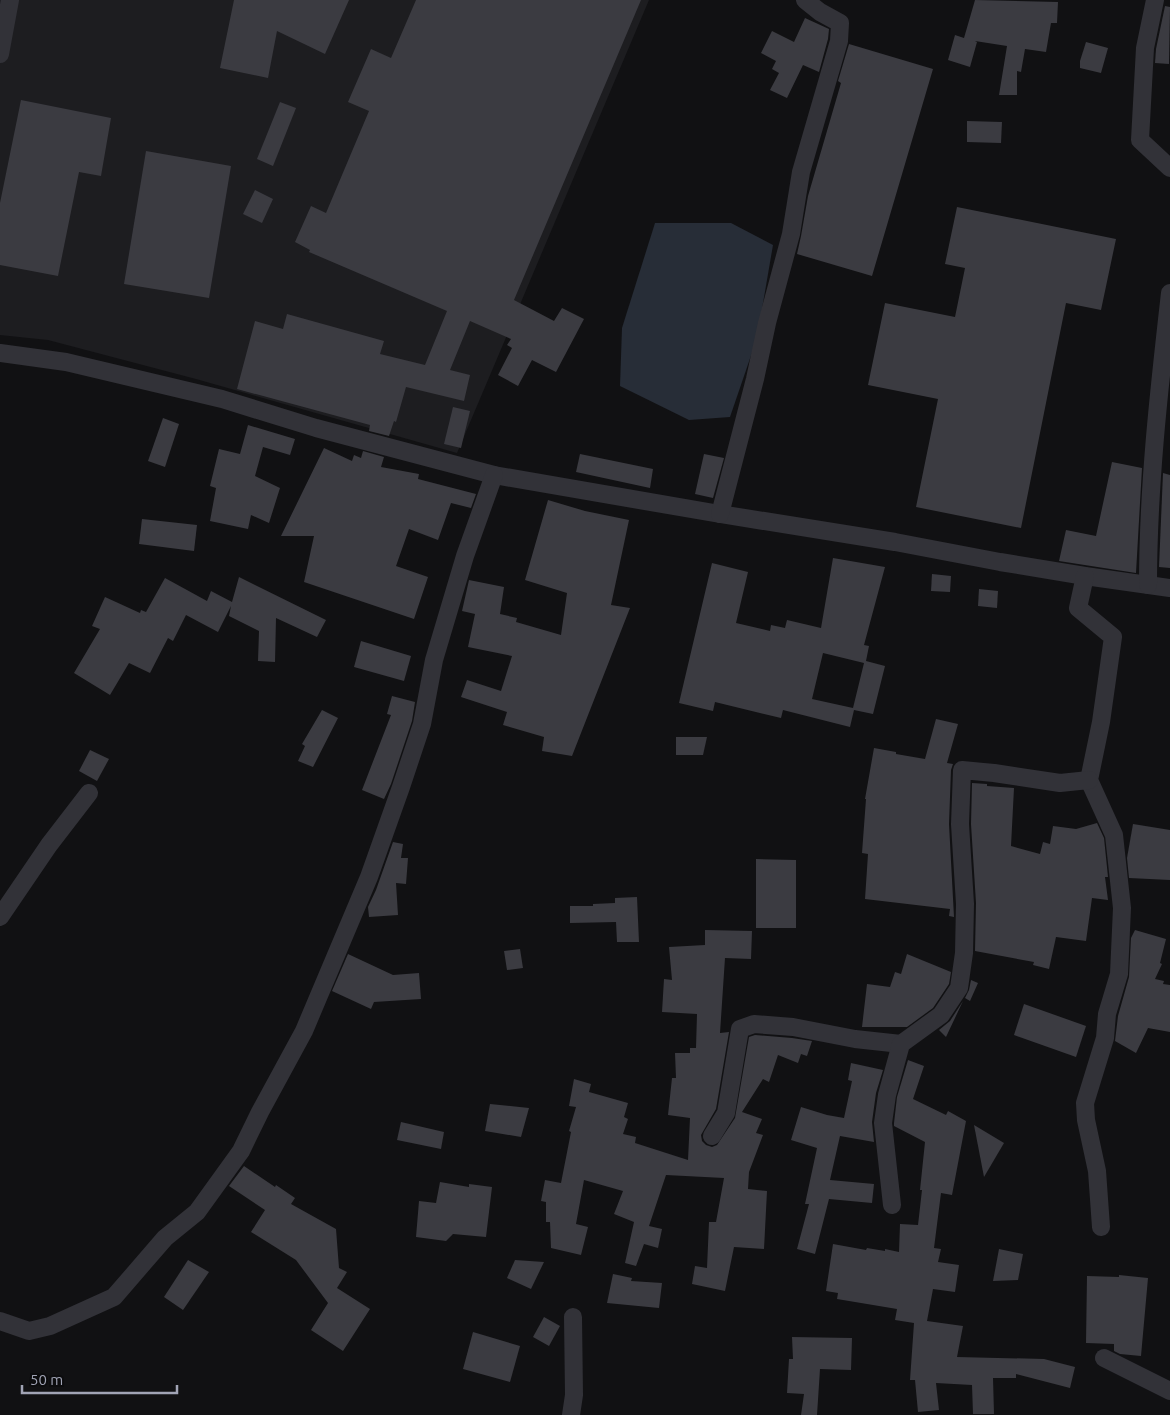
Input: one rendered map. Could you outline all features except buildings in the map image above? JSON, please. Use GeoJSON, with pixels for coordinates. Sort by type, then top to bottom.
{"type":"FeatureCollection","features":[{"type":"Feature","properties":{"kind":"street"},"geometry":{"type":"LineString","coordinates":[[0,54],[10,0]]}},
{"type":"Feature","properties":{"kind":"street"},"geometry":{"type":"LineString","coordinates":[[720,514],[755,379],[767,323],[792,234],[801,172],[839,41],[840,23],[820,12],[805,0]]}},
{"type":"Feature","properties":{"kind":"street"},"geometry":{"type":"LineString","coordinates":[[1154,0],[1145,48],[1140,140],[1170,168]]}},
{"type":"Feature","properties":{"kind":"street"},"geometry":{"type":"LineString","coordinates":[[1148,584],[1148,541],[1154,448],[1170,293]]}},
{"type":"Feature","properties":{"kind":"street"},"geometry":{"type":"LineString","coordinates":[[0,353],[66,362],[222,399],[316,428],[494,475],[895,542],[1000,562],[1170,588]]}},
{"type":"Feature","properties":{"kind":"street"},"geometry":{"type":"LineString","coordinates":[[0,1321],[29,1331],[50,1326],[114,1298],[165,1238],[197,1212],[242,1151],[260,1112],[304,1032],[369,878],[422,724],[434,660],[465,556],[494,475]]}},
{"type":"Feature","properties":{"kind":"street"},"geometry":{"type":"LineString","coordinates":[[1085,576],[1078,608],[1113,637],[1101,722],[1089,780],[1114,835],[1122,908],[1119,974],[1107,1014],[1105,1038],[1085,1104],[1086,1120],[1098,1171],[1101,1227]]}},
{"type":"Feature","properties":{"kind":"street"},"geometry":{"type":"LineString","coordinates":[[892,1205],[883,1124],[887,1095],[901,1044],[941,1014],[959,988],[964,953],[965,914],[960,824],[962,770],[1060,783],[1089,780]]}},
{"type":"Feature","properties":{"kind":"street"},"geometry":{"type":"LineString","coordinates":[[0,916],[48,844],[89,793]]}},
{"type":"Feature","properties":{"kind":"street"},"geometry":{"type":"LineString","coordinates":[[712,1136],[726,1113],[740,1029],[754,1024],[793,1027],[855,1039],[901,1044]]}},
{"type":"Feature","properties":{"kind":"street"},"geometry":{"type":"LineString","coordinates":[[571,1415],[574,1395],[573,1317]]}},
{"type":"Feature","properties":{"kind":"street"},"geometry":{"type":"LineString","coordinates":[[1104,1358],[1170,1391]]}},
{"type":"Feature","properties":{"kind":"shaded area"},"geometry":{"type":"Polygon","coordinates":[[[0,0],[649,0],[457,453],[196,379],[48,340],[0,335],[0,0]]]}},
{"type":"Feature","properties":{"kind":"shaded area"},"geometry":{"type":"Polygon","coordinates":[[[655,223],[731,223],[773,245],[757,338],[730,417],[689,420],[620,386],[622,328],[655,223]]]}}]}
